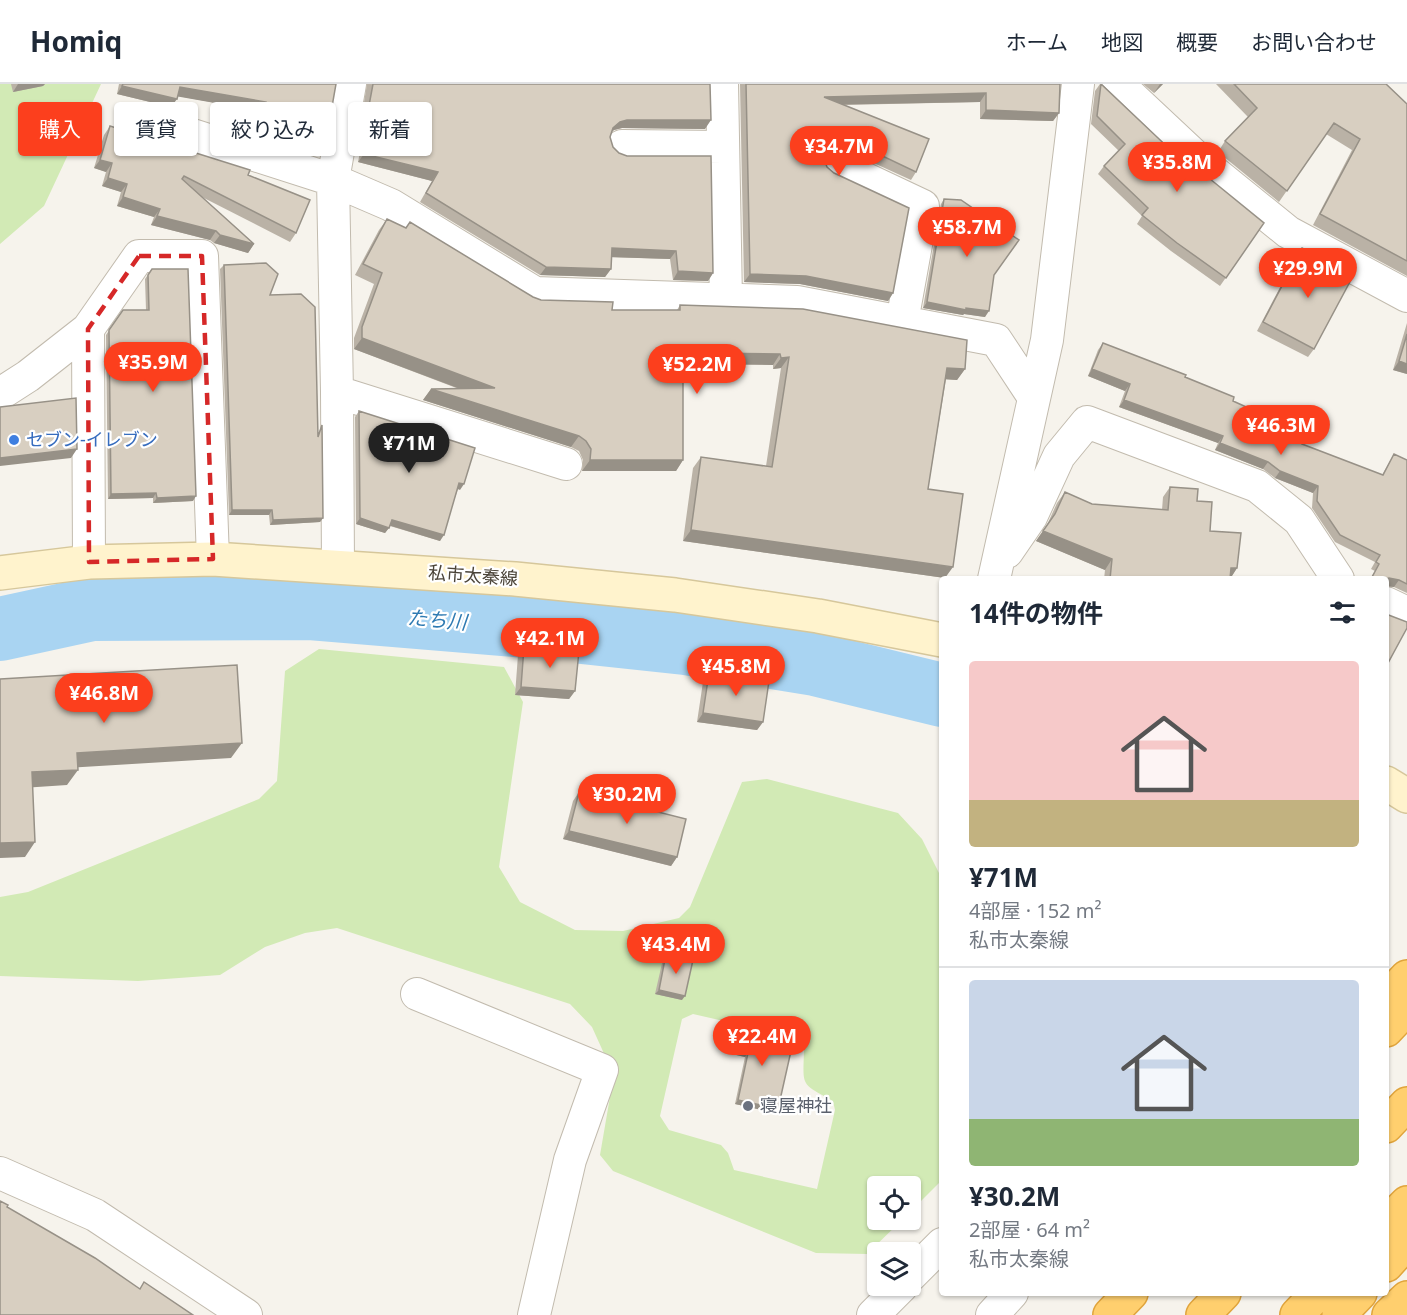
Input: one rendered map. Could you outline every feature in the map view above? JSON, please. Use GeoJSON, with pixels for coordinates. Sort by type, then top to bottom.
{"type":"FeatureCollection","features":[{"type":"Feature","properties":{"kind":"highway"},"geometry":{"type":"LineString","coordinates":[[1389,996],[1407,976]]}},
{"type":"Feature","properties":{"kind":"highway"},"geometry":{"type":"LineString","coordinates":[[1389,1027],[1407,1008]]}},
{"type":"Feature","properties":{"kind":"highway"},"geometry":{"type":"LineString","coordinates":[[1389,1123],[1407,1104]]}},
{"type":"Feature","properties":{"kind":"highway"},"geometry":{"type":"LineString","coordinates":[[1389,1221],[1407,1203]]}},
{"type":"Feature","properties":{"kind":"highway"},"geometry":{"type":"LineString","coordinates":[[1389,1262],[1407,1242]]}},
{"type":"Feature","properties":{"kind":"highway"},"geometry":{"type":"LineString","coordinates":[[1087,1315],[1105,1296]]}},
{"type":"Feature","properties":{"kind":"highway"},"geometry":{"type":"LineString","coordinates":[[1110,1315],[1128,1296]]}},
{"type":"Feature","properties":{"kind":"highway"},"geometry":{"type":"LineString","coordinates":[[1203,1315],[1221,1296]]}},
{"type":"Feature","properties":{"kind":"highway"},"geometry":{"type":"LineString","coordinates":[[1297,1315],[1315,1296]]}},
{"type":"Feature","properties":{"kind":"highway"},"geometry":{"type":"LineString","coordinates":[[1339,1315],[1357,1296]]}},
{"type":"Feature","properties":{"kind":"highway"},"geometry":{"type":"LineString","coordinates":[[1389,1315],[1407,1298]]}},
{"type":"Feature","properties":{"kind":"main road","name":"私市太秦線"},"geometry":{"type":"LineString","coordinates":[[0,573],[89,562],[213,559],[515,579],[675,595],[818,616],[939,639]]}},
{"type":"Feature","properties":{"kind":"main road"},"geometry":{"type":"LineString","coordinates":[[1389,785],[1407,796]]}},
{"type":"Feature","properties":{"kind":"street"},"geometry":{"type":"LineString","coordinates":[[338,567],[338,392],[333,180],[350,84]]}},
{"type":"Feature","properties":{"kind":"street"},"geometry":{"type":"LineString","coordinates":[[722,84],[726,300]]}},
{"type":"Feature","properties":{"kind":"street"},"geometry":{"type":"LineString","coordinates":[[996,572],[1047,340],[1078,84]]}},
{"type":"Feature","properties":{"kind":"street"},"geometry":{"type":"LineString","coordinates":[[1118,84],[1199,160],[1288,232],[1407,296]]}},
{"type":"Feature","properties":{"kind":"street"},"geometry":{"type":"LineString","coordinates":[[198,137],[333,180],[391,205],[535,293],[797,302],[996,340],[1033,396]]}},
{"type":"Feature","properties":{"kind":"street"},"geometry":{"type":"LineString","coordinates":[[622,146],[723,147]]}},
{"type":"Feature","properties":{"kind":"street"},"geometry":{"type":"LineString","coordinates":[[836,165],[922,206],[902,322]]}},
{"type":"Feature","properties":{"kind":"street"},"geometry":{"type":"LineString","coordinates":[[0,394],[28,376],[88,329],[140,256],[202,256],[213,559]]}},
{"type":"Feature","properties":{"kind":"street"},"geometry":{"type":"LineString","coordinates":[[88,329],[89,562]]}},
{"type":"Feature","properties":{"kind":"street"},"geometry":{"type":"LineString","coordinates":[[338,392],[566,464]]}},
{"type":"Feature","properties":{"kind":"street"},"geometry":{"type":"LineString","coordinates":[[996,572],[1031,517],[1059,456],[1087,422],[1257,486],[1299,520],[1336,576]]}},
{"type":"Feature","properties":{"kind":"street"},"geometry":{"type":"LineString","coordinates":[[1389,604],[1407,613]]}},
{"type":"Feature","properties":{"kind":"street"},"geometry":{"type":"LineString","coordinates":[[1389,970],[1407,969]]}},
{"type":"Feature","properties":{"kind":"street"},"geometry":{"type":"LineString","coordinates":[[417,994],[602,1070],[570,1160],[534,1315]]}},
{"type":"Feature","properties":{"kind":"street"},"geometry":{"type":"LineString","coordinates":[[0,1173],[95,1215],[246,1315]]}},
{"type":"Feature","properties":{"kind":"street"},"geometry":{"type":"LineString","coordinates":[[921,1265],[939,1247]]}},
{"type":"Feature","properties":{"kind":"street"},"geometry":{"type":"LineString","coordinates":[[873,1315],[892,1296]]}},
{"type":"Feature","properties":{"kind":"street"},"geometry":{"type":"LineString","coordinates":[[992,1315],[1009,1296]]}},
{"type":"Feature","properties":{"kind":"highlighted area"},"geometry":{"type":"Polygon","coordinates":[[[139,256],[202,256],[213,559],[89,562],[88,329],[139,256]]]}},
{"type":"Feature","properties":{"kind":"green space"},"geometry":{"type":"Polygon","coordinates":[[[0,84],[101,84],[93,102],[18,102],[18,156],[67,156],[44,206],[0,244],[0,84]]]}},
{"type":"Feature","properties":{"kind":"green space"},"geometry":{"type":"Polygon","coordinates":[[[319,649],[504,667],[523,702],[499,867],[520,902],[575,930],[623,931],[679,918],[690,907],[742,782],[767,779],[898,813],[922,839],[939,873],[939,1183],[921,1201],[921,1176],[867,1176],[867,1230],[892,1230],[879,1242],[867,1242],[867,1254],[816,1253],[613,1171],[600,1155],[611,1091],[611,1069],[592,1027],[570,1004],[337,928],[305,933],[265,947],[220,975],[138,981],[0,976],[0,897],[28,892],[259,799],[277,781],[285,671],[319,649]],[[693,1014],[682,1019],[660,1116],[669,1130],[721,1145],[728,1153],[734,1170],[817,1189],[835,1110],[833,1101],[809,1087],[803,1071],[804,1050],[789,1036],[693,1014]]]}},
{"type":"Feature","properties":{"kind":"building"},"geometry":{"type":"Polygon","coordinates":[[[123,84],[336,84],[333,102],[266,102],[180,87],[177,99],[122,86],[123,84]]]}},
{"type":"Feature","properties":{"kind":"building"},"geometry":{"type":"Polygon","coordinates":[[[373,84],[710,84],[711,120],[627,120],[613,128],[610,137],[613,147],[619,153],[627,156],[711,156],[713,273],[678,271],[676,251],[612,248],[611,269],[546,267],[426,193],[438,172],[372,156],[432,156],[432,102],[370,102],[373,84]]]}},
{"type":"Feature","properties":{"kind":"building"},"geometry":{"type":"Polygon","coordinates":[[[746,84],[1060,84],[1059,113],[986,110],[986,93],[824,97],[929,139],[916,172],[849,140],[840,139],[832,142],[825,150],[824,159],[827,167],[834,173],[909,208],[893,293],[806,276],[750,274],[746,84]]]}},
{"type":"Feature","properties":{"kind":"building"},"geometry":{"type":"Polygon","coordinates":[[[1101,84],[1196,174],[1199,170],[1264,223],[1226,278],[1142,215],[1148,208],[1104,166],[1125,144],[1097,116],[1101,84]]]}},
{"type":"Feature","properties":{"kind":"building"},"geometry":{"type":"Polygon","coordinates":[[[1234,84],[1386,84],[1407,104],[1407,261],[1320,214],[1360,139],[1334,123],[1287,191],[1225,141],[1257,108],[1234,84]]]}},
{"type":"Feature","properties":{"kind":"building"},"geometry":{"type":"Polygon","coordinates":[[[110,126],[114,127],[114,156],[198,156],[198,154],[250,170],[248,175],[310,200],[296,233],[184,176],[182,179],[254,244],[220,235],[216,231],[157,216],[160,209],[123,197],[127,184],[108,178],[112,163],[100,160],[110,126]]]}},
{"type":"Feature","properties":{"kind":"building"},"geometry":{"type":"Polygon","coordinates":[[[944,199],[961,200],[1019,240],[994,275],[989,311],[966,308],[966,310],[927,302],[944,199]]]}},
{"type":"Feature","properties":{"kind":"building"},"geometry":{"type":"Polygon","coordinates":[[[387,219],[406,228],[410,222],[541,300],[613,302],[612,310],[680,310],[680,305],[803,309],[967,340],[965,369],[947,368],[928,489],[963,494],[953,567],[691,530],[701,457],[772,467],[789,357],[781,358],[780,354],[707,353],[707,357],[683,357],[683,460],[590,460],[591,449],[579,436],[431,389],[495,388],[362,338],[362,327],[382,273],[363,264],[387,219]]]}},
{"type":"Feature","properties":{"kind":"building"},"geometry":{"type":"Polygon","coordinates":[[[1302,248],[1353,276],[1314,349],[1263,322],[1302,248]]]}},
{"type":"Feature","properties":{"kind":"building"},"geometry":{"type":"Polygon","coordinates":[[[266,263],[278,274],[270,295],[301,294],[315,307],[318,437],[322,425],[323,518],[273,520],[272,510],[232,510],[224,265],[266,263]]]}},
{"type":"Feature","properties":{"kind":"building"},"geometry":{"type":"Polygon","coordinates":[[[152,269],[188,269],[196,496],[157,498],[156,493],[111,494],[109,330],[123,310],[149,310],[148,275],[152,269]]]}},
{"type":"Feature","properties":{"kind":"building"},"geometry":{"type":"Polygon","coordinates":[[[1407,334],[1407,364],[1399,361],[1407,334]]]}},
{"type":"Feature","properties":{"kind":"building"},"geometry":{"type":"Polygon","coordinates":[[[1103,343],[1186,375],[1185,377],[1234,397],[1233,401],[1306,434],[1302,444],[1383,475],[1394,454],[1407,460],[1407,584],[1389,578],[1389,576],[1373,576],[1379,564],[1376,562],[1380,555],[1340,535],[1317,501],[1318,486],[1280,471],[1268,462],[1220,443],[1223,436],[1124,400],[1130,384],[1092,369],[1103,343]]]}},
{"type":"Feature","properties":{"kind":"building"},"geometry":{"type":"Polygon","coordinates":[[[76,398],[77,449],[0,458],[0,407],[76,398]]]}},
{"type":"Feature","properties":{"kind":"building"},"geometry":{"type":"Polygon","coordinates":[[[359,411],[475,448],[464,484],[459,483],[444,535],[392,520],[389,528],[360,518],[359,411]]]}},
{"type":"Feature","properties":{"kind":"building"},"geometry":{"type":"Polygon","coordinates":[[[1170,487],[1198,489],[1197,501],[1212,502],[1210,531],[1241,533],[1237,568],[1231,568],[1230,576],[1110,576],[1112,559],[1043,531],[1055,514],[1065,492],[1092,504],[1168,510],[1170,487]]]}},
{"type":"Feature","properties":{"kind":"building"},"geometry":{"type":"Polygon","coordinates":[[[1389,615],[1407,622],[1407,628],[1389,661],[1389,615]]]}},
{"type":"Feature","properties":{"kind":"building"},"geometry":{"type":"Polygon","coordinates":[[[524,647],[579,651],[575,691],[521,687],[524,647]]]}},
{"type":"Feature","properties":{"kind":"building"},"geometry":{"type":"Polygon","coordinates":[[[237,665],[242,743],[77,753],[78,770],[32,772],[35,842],[0,843],[0,679],[237,665]]]}},
{"type":"Feature","properties":{"kind":"building"},"geometry":{"type":"Polygon","coordinates":[[[709,673],[769,681],[763,722],[703,713],[709,673]]]}},
{"type":"Feature","properties":{"kind":"building"},"geometry":{"type":"Polygon","coordinates":[[[579,792],[686,819],[677,857],[569,831],[579,792]]]}},
{"type":"Feature","properties":{"kind":"building"},"geometry":{"type":"Polygon","coordinates":[[[666,954],[693,960],[685,996],[659,990],[666,954]]]}},
{"type":"Feature","properties":{"kind":"building"},"geometry":{"type":"Polygon","coordinates":[[[741,1024],[779,1032],[775,1048],[791,1051],[778,1109],[738,1100],[748,1053],[735,1050],[741,1024]]]}},
{"type":"Feature","properties":{"kind":"building"},"geometry":{"type":"Polygon","coordinates":[[[0,1201],[95,1258],[140,1289],[144,1282],[193,1315],[0,1315],[0,1201]]]}},
{"type":"Feature","properties":{"kind":"waterway","name":"たち川"},"geometry":{"type":"LineString","coordinates":[[0,629],[92,609],[310,608],[526,626],[685,643],[815,664],[939,694]]}},
{"type":"Feature","properties":{"kind":"place","name":"セブン-イレブン"},"geometry":{"type":"Point","coordinates":[14,440]}},
{"type":"Feature","properties":{"kind":"place","name":"寝屋神社"},"geometry":{"type":"Point","coordinates":[748,1106]}}]}
